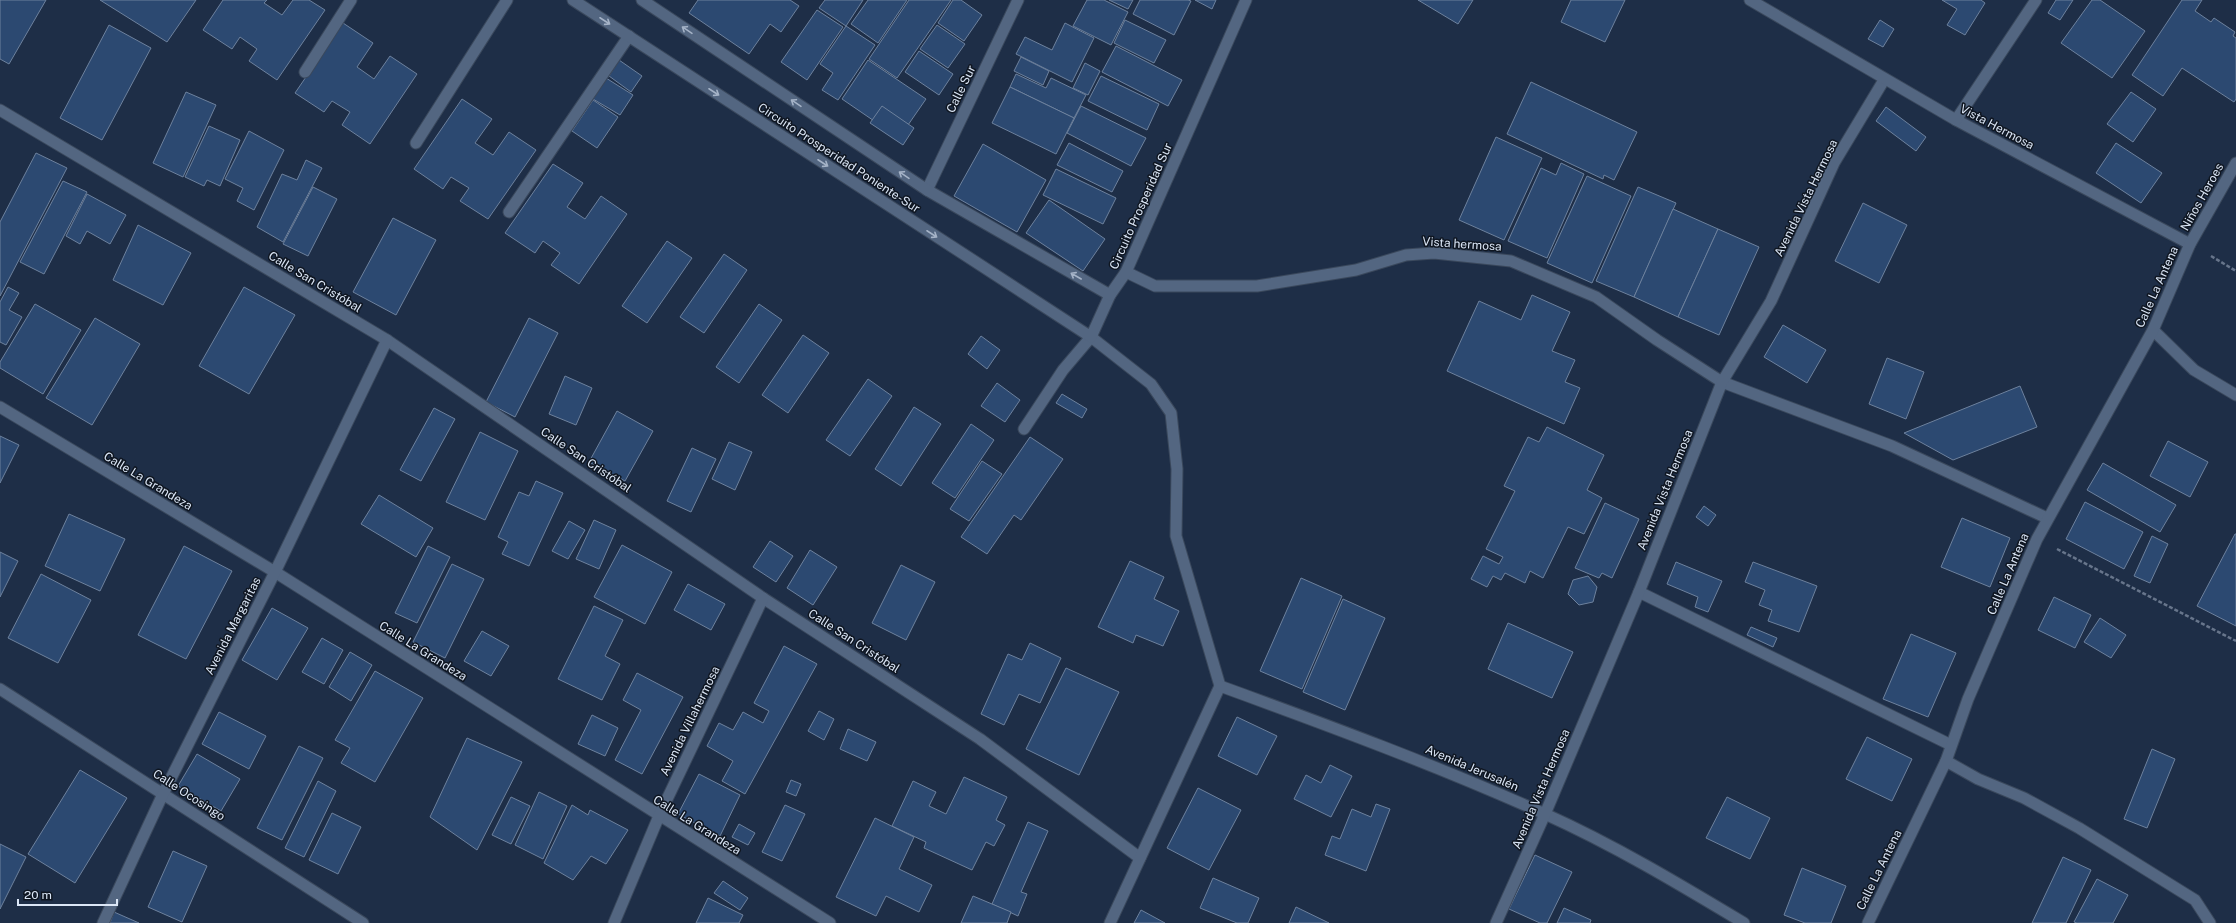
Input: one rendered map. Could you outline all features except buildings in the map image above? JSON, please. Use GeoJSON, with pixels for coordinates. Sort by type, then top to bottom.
{"type":"FeatureCollection","features":[{"type":"Feature","properties":{"kind":"street"},"geometry":{"type":"LineString","coordinates":[[305,72],[352,0]]}},
{"type":"Feature","properties":{"kind":"street"},"geometry":{"type":"LineString","coordinates":[[416,143],[507,0]]}},
{"type":"Feature","properties":{"kind":"street","name":"Circuito Prosperidad Poniente-Sur"},"geometry":{"type":"LineString","coordinates":[[573,0],[1091,337],[1151,384],[1171,412],[1177,469],[1176,536],[1220,686]]}},
{"type":"Feature","properties":{"kind":"street","name":"Circuito Prosperidad Poniente-Sur"},"geometry":{"type":"LineString","coordinates":[[642,0],[927,190],[1110,296]]}},
{"type":"Feature","properties":{"kind":"street","name":"Circuito Prosperidad Sur"},"geometry":{"type":"LineString","coordinates":[[1024,429],[1063,370],[1091,337],[1110,296],[1126,272],[1246,0]]}},
{"type":"Feature","properties":{"kind":"street","name":"Vista Hermosa"},"geometry":{"type":"LineString","coordinates":[[1750,0],[1884,80],[1956,120],[2190,244]]}},
{"type":"Feature","properties":{"kind":"street"},"geometry":{"type":"LineString","coordinates":[[1956,120],[2036,0]]}},
{"type":"Feature","properties":{"kind":"street","name":"Calle Sur"},"geometry":{"type":"LineString","coordinates":[[927,190],[1016,1]]}},
{"type":"Feature","properties":{"kind":"street"},"geometry":{"type":"LineString","coordinates":[[509,212],[629,36]]}},
{"type":"Feature","properties":{"kind":"street","name":"Avenida Vista Hermosa"},"geometry":{"type":"LineString","coordinates":[[1496,923],[1545,814],[1639,592],[1722,382],[1772,302],[1834,163],[1884,80]]}},
{"type":"Feature","properties":{"kind":"street","name":"Calle San Cristóbal"},"geometry":{"type":"LineString","coordinates":[[0,110],[387,340],[763,598],[980,739],[1140,858]]}},
{"type":"Feature","properties":{"kind":"street","name":"Niños Heroes"},"geometry":{"type":"LineString","coordinates":[[2190,244],[2236,163]]}},
{"type":"Feature","properties":{"kind":"street","name":"Calle La Antena"},"geometry":{"type":"LineString","coordinates":[[1868,923],[1946,761],[1968,699],[2037,539],[2047,518],[2153,330],[2190,244]]}},
{"type":"Feature","properties":{"kind":"street","name":"Vista hermosa"},"geometry":{"type":"LineString","coordinates":[[1126,272],[1155,286],[1257,286],[1356,270],[1406,254],[1434,253],[1511,261],[1596,297],[1656,340],[1722,382],[1892,446],[2047,518]]}},
{"type":"Feature","properties":{"kind":"street"},"geometry":{"type":"LineString","coordinates":[[2153,330],[2194,370],[2236,395]]}},
{"type":"Feature","properties":{"kind":"street","name":"Avenida Margaritas"},"geometry":{"type":"LineString","coordinates":[[103,923],[163,794],[275,572],[387,340]]}},
{"type":"Feature","properties":{"kind":"street","name":"Calle La Grandeza"},"geometry":{"type":"LineString","coordinates":[[0,407],[275,572],[830,923]]}},
{"type":"Feature","properties":{"kind":"street"},"geometry":{"type":"LineString","coordinates":[[1639,592],[1952,745]]}},
{"type":"Feature","properties":{"kind":"street","name":"Avenida Villahermosa"},"geometry":{"type":"LineString","coordinates":[[614,923],[659,816],[763,598]]}},
{"type":"Feature","properties":{"kind":"street"},"geometry":{"type":"LineString","coordinates":[[1110,923],[1220,686]]}},
{"type":"Feature","properties":{"kind":"street","name":"Avenida Jerusalén"},"geometry":{"type":"LineString","coordinates":[[1220,686],[1399,751],[1545,814],[1640,861],[1744,923]]}},
{"type":"Feature","properties":{"kind":"street","name":"Calle Ocosingo"},"geometry":{"type":"LineString","coordinates":[[0,689],[364,923]]}},
{"type":"Feature","properties":{"kind":"street"},"geometry":{"type":"LineString","coordinates":[[1946,761],[1978,779],[2024,798],[2079,828],[2195,900],[2210,923]]}},
{"type":"Feature","properties":{"kind":"path"},"geometry":{"type":"LineString","coordinates":[[2190,244],[2236,271]]}},
{"type":"Feature","properties":{"kind":"path"},"geometry":{"type":"LineString","coordinates":[[2037,539],[2236,641]]}}]}
